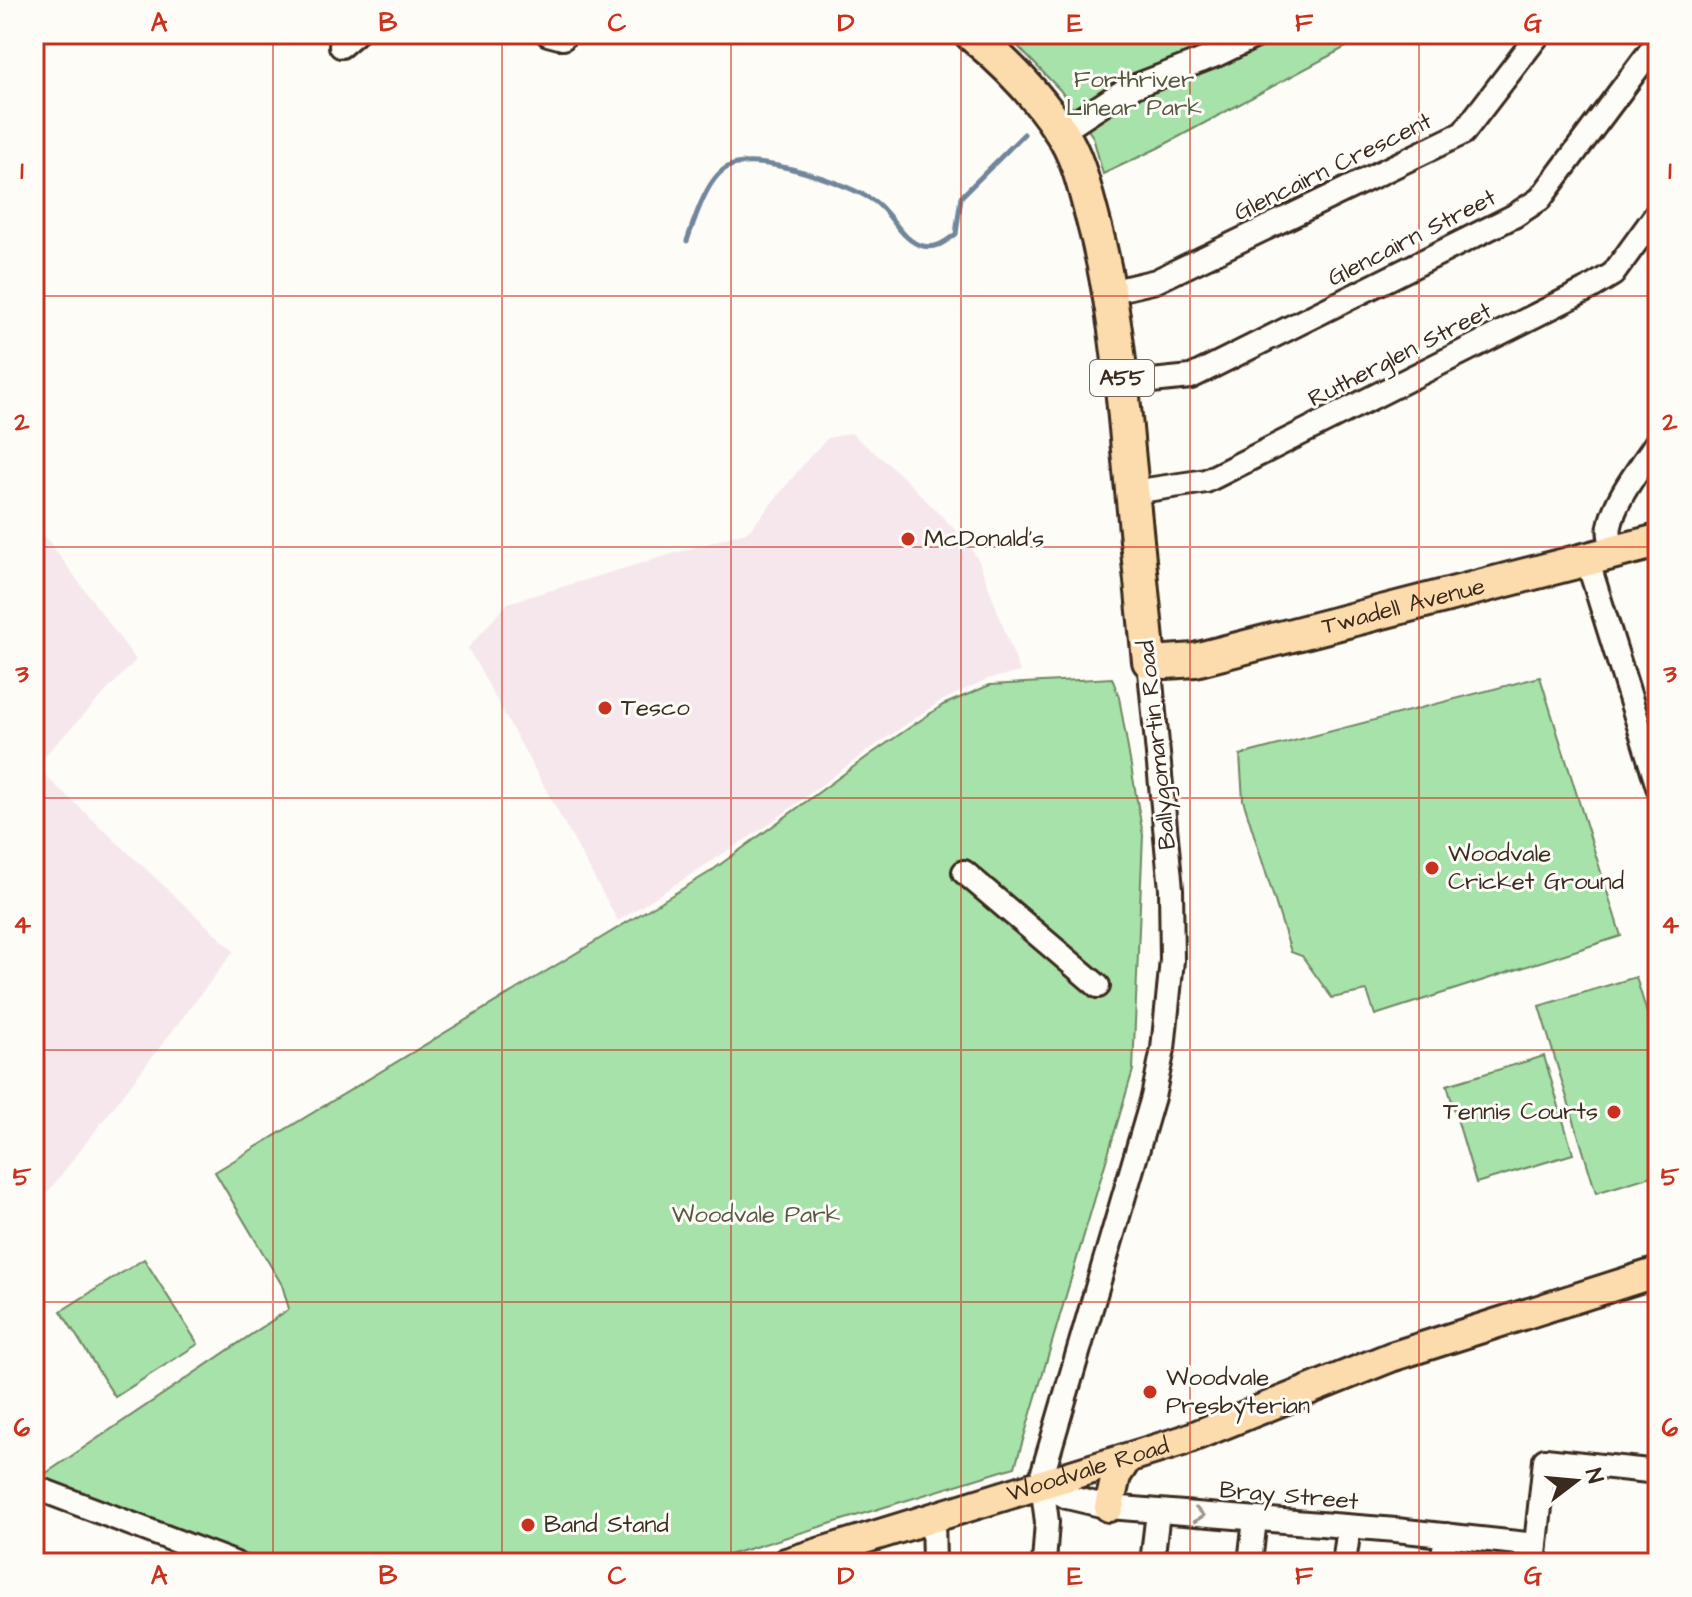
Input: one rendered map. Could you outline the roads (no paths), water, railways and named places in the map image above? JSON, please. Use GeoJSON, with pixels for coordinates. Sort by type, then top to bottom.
{"type":"FeatureCollection","features":[{"type":"Feature","properties":{"kind":"highway","name":"Ballygomartin Road"},"geometry":{"type":"LineString","coordinates":[[971,34],[1019,78],[1061,132],[1080,173],[1110,292],[1149,661]]}},
{"type":"Feature","properties":{"kind":"highway","name":"Twadell Avenue"},"geometry":{"type":"LineString","coordinates":[[1149,661],[1195,660],[1658,541]]}},
{"type":"Feature","properties":{"kind":"main road","name":"Woodvale Road"},"geometry":{"type":"LineString","coordinates":[[786,1563],[1127,1459],[1234,1422],[1436,1341],[1658,1272]]}},
{"type":"Feature","properties":{"kind":"main road"},"geometry":{"type":"LineString","coordinates":[[1109,1507],[1116,1476],[1127,1459]]}},
{"type":"Feature","properties":{"kind":"street"},"geometry":{"type":"LineString","coordinates":[[548,34],[563,38],[565,34]]}},
{"type":"Feature","properties":{"kind":"street"},"geometry":{"type":"LineString","coordinates":[[1061,132],[1125,90],[1216,55],[1260,34]]}},
{"type":"Feature","properties":{"kind":"street","name":"Glencairn Crescent"},"geometry":{"type":"LineString","coordinates":[[1110,292],[1156,281],[1463,133],[1539,34]]}},
{"type":"Feature","properties":{"kind":"street","name":"Glencairn Street"},"geometry":{"type":"LineString","coordinates":[[1122,384],[1191,377],[1514,216],[1540,199],[1658,41]]}},
{"type":"Feature","properties":{"kind":"street","name":"Rutherglen Street"},"geometry":{"type":"LineString","coordinates":[[1133,492],[1206,481],[1590,288],[1613,274],[1658,212]]}},
{"type":"Feature","properties":{"kind":"street"},"geometry":{"type":"LineString","coordinates":[[1658,440],[1621,500],[1601,555],[1658,786]]}},
{"type":"Feature","properties":{"kind":"street","name":"Ballygomartin Road"},"geometry":{"type":"LineString","coordinates":[[1044,1563],[1047,1522],[1043,1472],[1153,1097],[1163,1049],[1172,960],[1171,889],[1149,661]]}},
{"type":"Feature","properties":{"kind":"street"},"geometry":{"type":"LineString","coordinates":[[964,872],[1098,986]]}},
{"type":"Feature","properties":{"kind":"street"},"geometry":{"type":"LineString","coordinates":[[1535,1554],[1545,1460],[1658,1472]]}},
{"type":"Feature","properties":{"kind":"street","name":"Bray Street"},"geometry":{"type":"LineString","coordinates":[[1042,1484],[1067,1497],[1109,1507],[1446,1535],[1535,1554]]}},
{"type":"Feature","properties":{"kind":"street"},"geometry":{"type":"LineString","coordinates":[[34,1487],[234,1563]]}},
{"type":"Feature","properties":{"kind":"street"},"geometry":{"type":"LineString","coordinates":[[1152,1563],[1158,1512]]}},
{"type":"Feature","properties":{"kind":"street"},"geometry":{"type":"LineString","coordinates":[[933,1517],[934,1563]]}},
{"type":"Feature","properties":{"kind":"street"},"geometry":{"type":"LineString","coordinates":[[1250,1563],[1255,1519]]}},
{"type":"Feature","properties":{"kind":"street"},"geometry":{"type":"LineString","coordinates":[[1344,1563],[1349,1528]]}},
{"type":"Feature","properties":{"kind":"street"},"geometry":{"type":"LineString","coordinates":[[1442,1563],[1446,1535]]}},
{"type":"Feature","properties":{"kind":"waterway"},"geometry":{"type":"LineString","coordinates":[[687,241],[702,200],[720,172],[742,163],[760,163],[824,178],[844,186],[874,201],[909,239],[923,246],[937,246],[956,234],[961,197],[1024,134]]}},
{"type":"Feature","properties":{"kind":"place","name":"McDonald's"},"geometry":{"type":"Point","coordinates":[908,539]}},
{"type":"Feature","properties":{"kind":"place","name":"Tesco"},"geometry":{"type":"Point","coordinates":[605,708]}},
{"type":"Feature","properties":{"kind":"place","name":"Woodvale Cricket Ground"},"geometry":{"type":"Point","coordinates":[1432,868]}},
{"type":"Feature","properties":{"kind":"place","name":"Tennis Courts"},"geometry":{"type":"Point","coordinates":[1614,1112]}},
{"type":"Feature","properties":{"kind":"place","name":"Woodvale Presbyterian"},"geometry":{"type":"Point","coordinates":[1150,1392]}},
{"type":"Feature","properties":{"kind":"place","name":"Band Stand"},"geometry":{"type":"Point","coordinates":[528,1525]}},
{"type":"Feature","properties":{"kind":"park label","name":"Forthriver Linear Park"},"geometry":{"type":"Point","coordinates":[1134,94]}},
{"type":"Feature","properties":{"kind":"park label","name":"Woodvale Park"},"geometry":{"type":"Point","coordinates":[756,1215]}}]}
